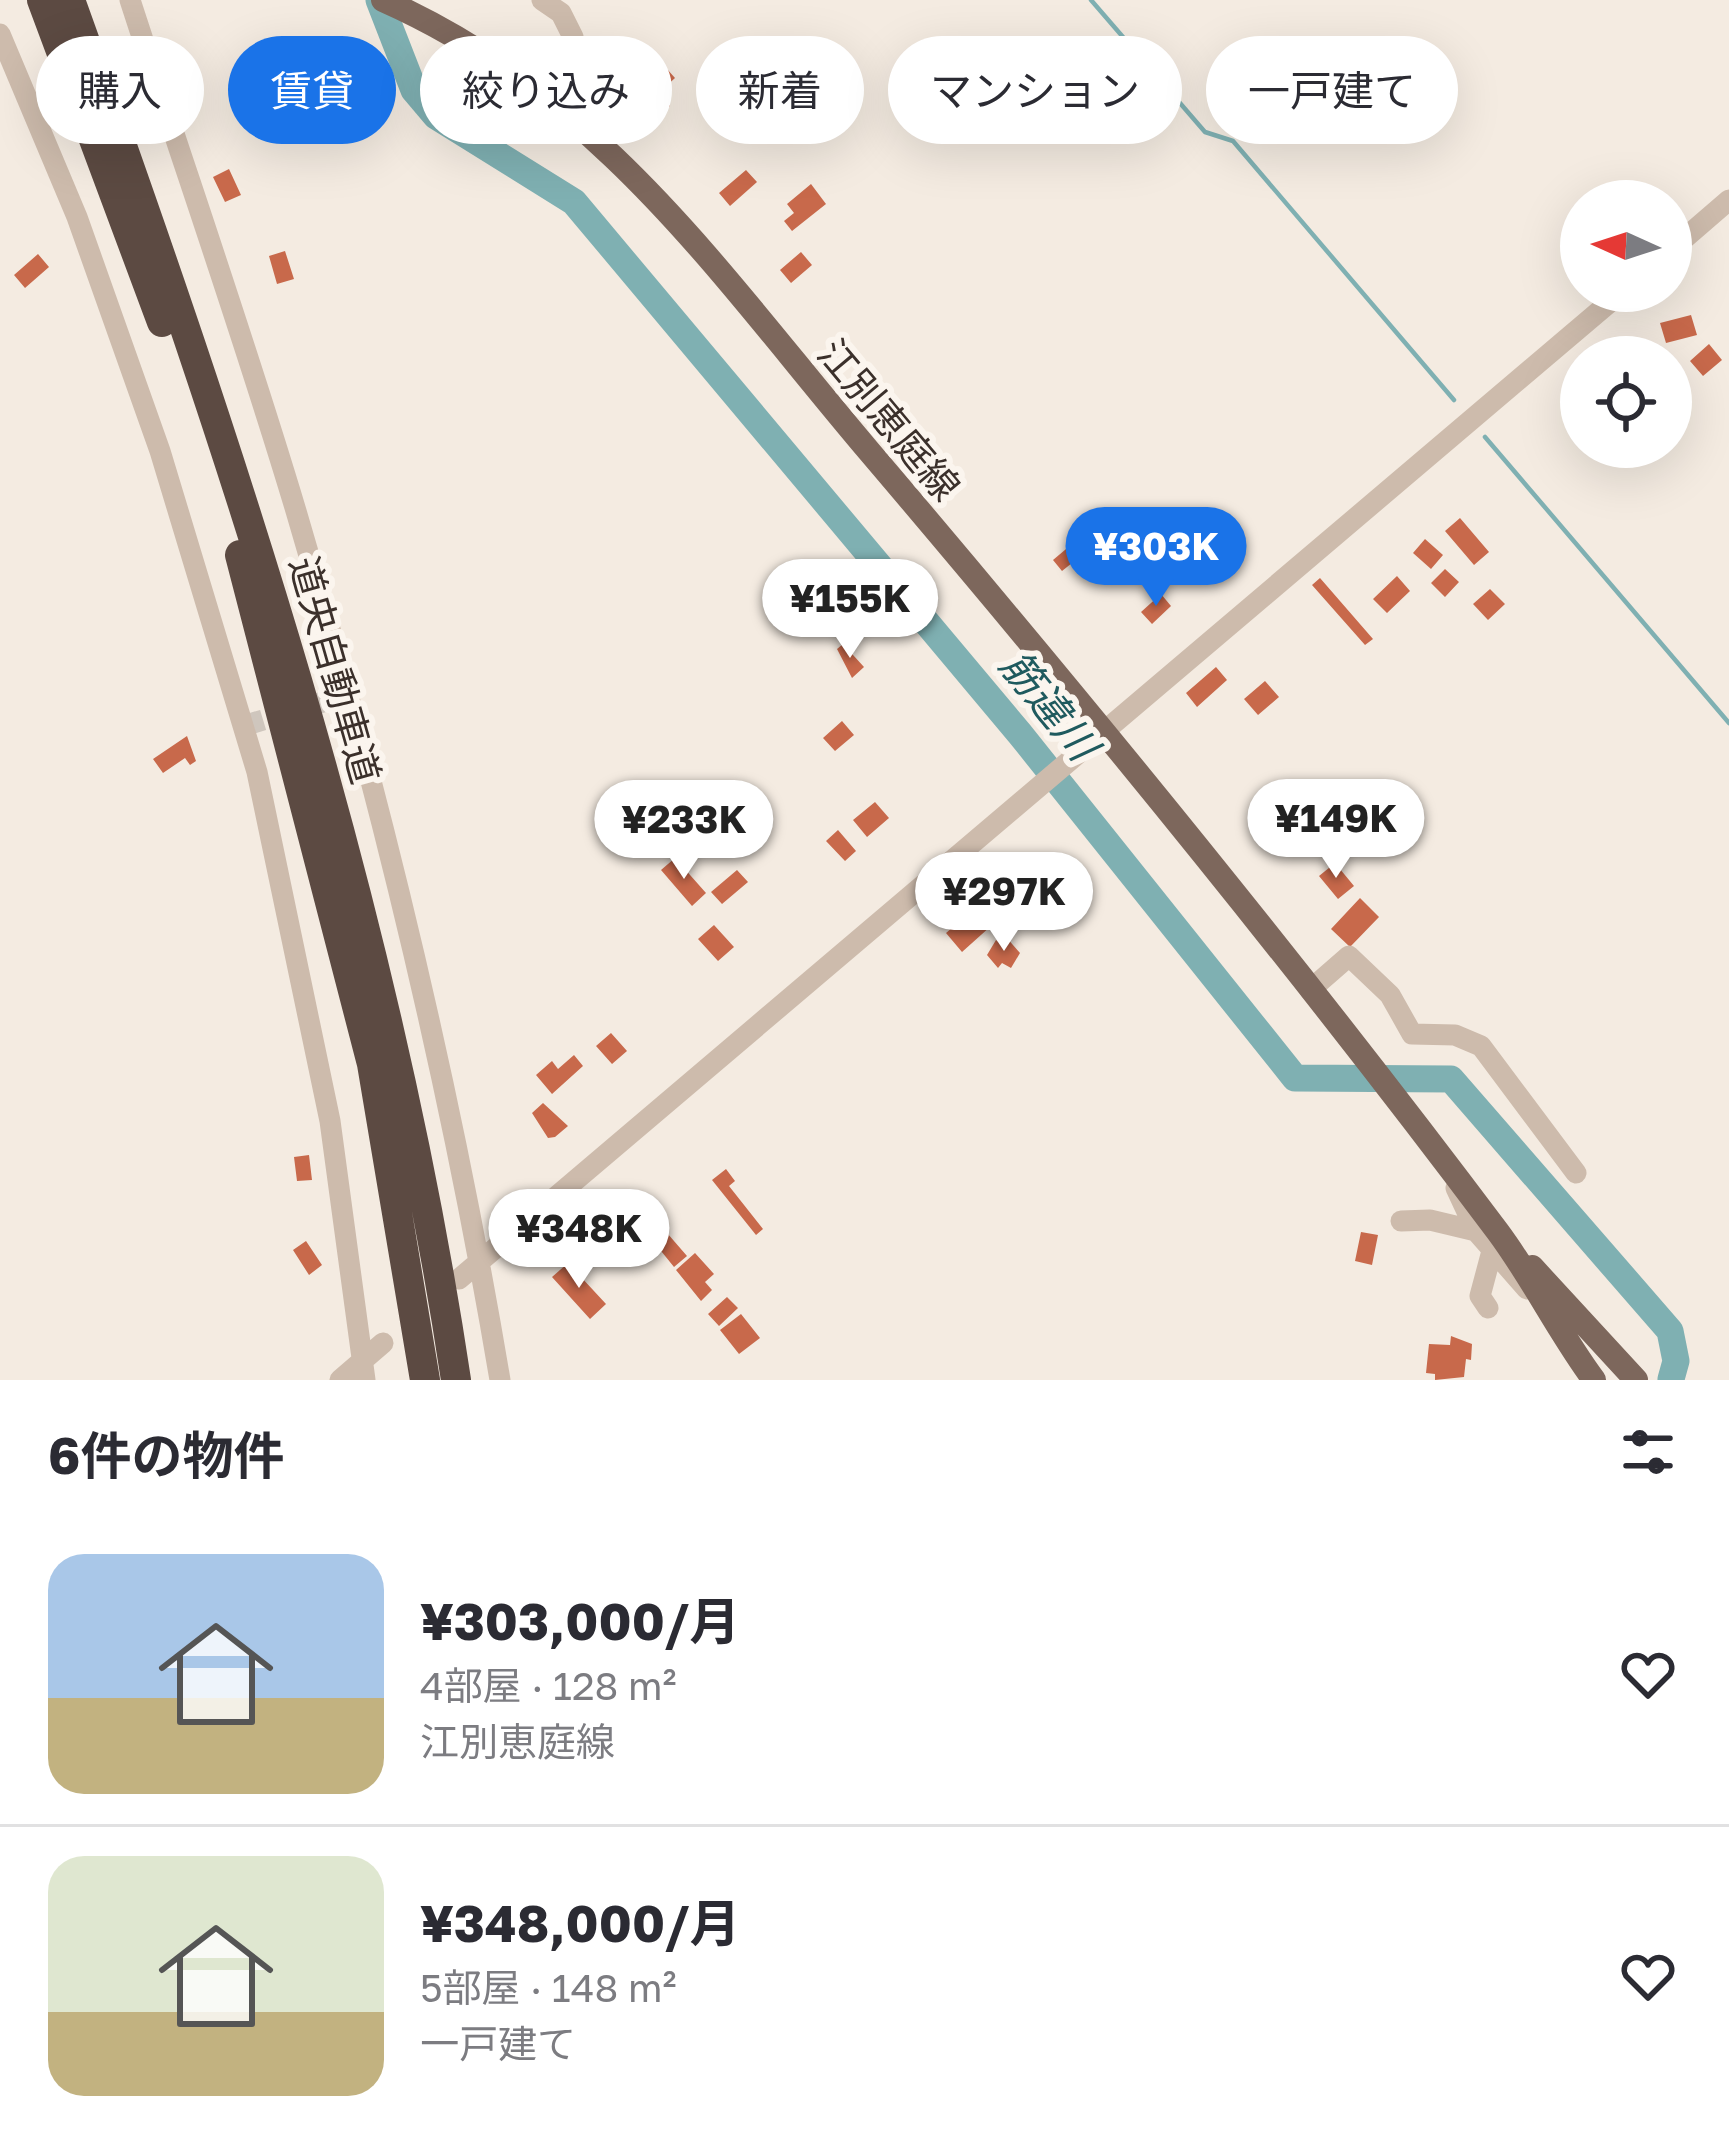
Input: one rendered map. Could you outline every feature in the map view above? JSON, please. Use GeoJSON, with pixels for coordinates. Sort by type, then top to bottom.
{"type":"FeatureCollection","features":[{"type":"Feature","properties":{"kind":"highway","name":"道央自動車道"},"geometry":{"type":"LineString","coordinates":[[41,0],[173,353],[243,563],[372,1064],[425,1380]]}},
{"type":"Feature","properties":{"kind":"highway","name":"道央自動車道"},"geometry":{"type":"LineString","coordinates":[[70,0],[178,307],[304,696],[383,986],[456,1380]]}},
{"type":"Feature","properties":{"kind":"main road","name":"江別恵庭線"},"geometry":{"type":"LineString","coordinates":[[383,0],[454,36]]}},
{"type":"Feature","properties":{"kind":"main road","name":"江別恵庭線"},"geometry":{"type":"LineString","coordinates":[[603,144],[665,210],[1108,731],[1446,1166],[1548,1312],[1580,1374]]}},
{"type":"Feature","properties":{"kind":"main road","name":"江別恵庭線"},"geometry":{"type":"LineString","coordinates":[[1497,1244],[1604,1343],[1636,1380]]}},
{"type":"Feature","properties":{"kind":"main road"},"geometry":{"type":"LineString","coordinates":[[1580,1374],[1604,1343]]}},
{"type":"Feature","properties":{"kind":"street"},"geometry":{"type":"LineString","coordinates":[[130,0],[296,510],[379,816],[480,1262],[500,1380]]}},
{"type":"Feature","properties":{"kind":"street"},"geometry":{"type":"LineString","coordinates":[[542,0],[561,13],[572,36]]}},
{"type":"Feature","properties":{"kind":"street"},"geometry":{"type":"LineString","coordinates":[[0,34],[77,217],[160,451],[256,772],[330,1121],[364,1371]]}},
{"type":"Feature","properties":{"kind":"street"},"geometry":{"type":"LineString","coordinates":[[1692,232],[1729,200]]}},
{"type":"Feature","properties":{"kind":"street"},"geometry":{"type":"LineString","coordinates":[[459,1279],[1598,312]]}},
{"type":"Feature","properties":{"kind":"street"},"geometry":{"type":"LineString","coordinates":[[1310,990],[1348,956],[1390,995],[1412,1034],[1455,1035],[1481,1046],[1576,1173]]}},
{"type":"Feature","properties":{"kind":"street"},"geometry":{"type":"LineString","coordinates":[[1446,1166],[1476,1231]]}},
{"type":"Feature","properties":{"kind":"street"},"geometry":{"type":"LineString","coordinates":[[1401,1221],[1430,1220],[1476,1231],[1497,1244],[1480,1297],[1488,1308]]}},
{"type":"Feature","properties":{"kind":"street"},"geometry":{"type":"LineString","coordinates":[[340,1380],[364,1371],[383,1343]]}},
{"type":"Feature","properties":{"kind":"building"},"geometry":{"type":"Polygon","coordinates":[[[229,169],[241,195],[225,202],[213,177],[229,169]]]}},
{"type":"Feature","properties":{"kind":"building"},"geometry":{"type":"Polygon","coordinates":[[[746,170],[757,182],[730,206],[719,193],[746,170]]]}},
{"type":"Feature","properties":{"kind":"building"},"geometry":{"type":"Polygon","coordinates":[[[811,184],[826,204],[792,231],[784,221],[794,213],[787,204],[811,184]]]}},
{"type":"Feature","properties":{"kind":"building"},"geometry":{"type":"Polygon","coordinates":[[[285,251],[294,279],[277,284],[269,256],[285,251]]]}},
{"type":"Feature","properties":{"kind":"building"},"geometry":{"type":"Polygon","coordinates":[[[801,252],[812,265],[791,283],[780,270],[801,252]]]}},
{"type":"Feature","properties":{"kind":"building"},"geometry":{"type":"Polygon","coordinates":[[[38,254],[49,267],[25,288],[14,275],[38,254]]]}},
{"type":"Feature","properties":{"kind":"building"},"geometry":{"type":"Polygon","coordinates":[[[1691,315],[1697,335],[1664,336],[1660,323],[1691,315]]]}},
{"type":"Feature","properties":{"kind":"building"},"geometry":{"type":"Polygon","coordinates":[[[1709,344],[1722,360],[1703,376],[1692,359],[1709,344]]]}},
{"type":"Feature","properties":{"kind":"building"},"geometry":{"type":"Polygon","coordinates":[[[1460,518],[1489,552],[1474,565],[1445,531],[1460,518]]]}},
{"type":"Feature","properties":{"kind":"building"},"geometry":{"type":"Polygon","coordinates":[[[1425,539],[1443,555],[1431,569],[1413,553],[1425,539]]]}},
{"type":"Feature","properties":{"kind":"building"},"geometry":{"type":"Polygon","coordinates":[[[1072,544],[1082,555],[1062,571],[1053,560],[1072,544]]]}},
{"type":"Feature","properties":{"kind":"building"},"geometry":{"type":"Polygon","coordinates":[[[1445,569],[1459,582],[1445,597],[1431,583],[1445,569]]]}},
{"type":"Feature","properties":{"kind":"building"},"geometry":{"type":"Polygon","coordinates":[[[1397,576],[1410,591],[1387,613],[1373,599],[1397,576]]]}},
{"type":"Feature","properties":{"kind":"building"},"geometry":{"type":"Polygon","coordinates":[[[1320,578],[1373,639],[1365,645],[1312,585],[1320,578]]]}},
{"type":"Feature","properties":{"kind":"building"},"geometry":{"type":"Polygon","coordinates":[[[1490,589],[1505,604],[1488,620],[1473,604],[1490,589]]]}},
{"type":"Feature","properties":{"kind":"building"},"geometry":{"type":"Polygon","coordinates":[[[1161,594],[1171,606],[1152,624],[1141,612],[1161,594]]]}},
{"type":"Feature","properties":{"kind":"building"},"geometry":{"type":"Polygon","coordinates":[[[843,644],[864,667],[852,678],[837,649],[843,644]]]}},
{"type":"Feature","properties":{"kind":"building"},"geometry":{"type":"Polygon","coordinates":[[[1216,667],[1227,680],[1197,707],[1186,693],[1216,667]]]}},
{"type":"Feature","properties":{"kind":"building"},"geometry":{"type":"Polygon","coordinates":[[[1265,681],[1279,697],[1258,715],[1244,699],[1265,681]]]}},
{"type":"Feature","properties":{"kind":"building"},"geometry":{"type":"Polygon","coordinates":[[[842,721],[854,735],[835,751],[823,738],[842,721]]]}},
{"type":"Feature","properties":{"kind":"building"},"geometry":{"type":"Polygon","coordinates":[[[187,736],[196,761],[190,765],[185,758],[163,773],[153,759],[187,736]]]}},
{"type":"Feature","properties":{"kind":"building"},"geometry":{"type":"Polygon","coordinates":[[[875,802],[889,818],[867,837],[853,820],[875,802]]]}},
{"type":"Feature","properties":{"kind":"building"},"geometry":{"type":"Polygon","coordinates":[[[838,830],[856,851],[845,861],[826,841],[838,830]]]}},
{"type":"Feature","properties":{"kind":"building"},"geometry":{"type":"Polygon","coordinates":[[[675,858],[706,893],[692,906],[661,870],[675,858]]]}},
{"type":"Feature","properties":{"kind":"building"},"geometry":{"type":"Polygon","coordinates":[[[1335,863],[1354,886],[1338,899],[1319,876],[1335,863]]]}},
{"type":"Feature","properties":{"kind":"building"},"geometry":{"type":"Polygon","coordinates":[[[737,870],[748,882],[722,904],[711,892],[737,870]]]}},
{"type":"Feature","properties":{"kind":"building"},"geometry":{"type":"Polygon","coordinates":[[[1360,898],[1379,917],[1350,947],[1331,929],[1360,898]]]}},
{"type":"Feature","properties":{"kind":"building"},"geometry":{"type":"Polygon","coordinates":[[[975,908],[991,926],[962,952],[946,933],[975,908]]]}},
{"type":"Feature","properties":{"kind":"building"},"geometry":{"type":"Polygon","coordinates":[[[714,925],[734,947],[718,961],[698,939],[714,925]]]}},
{"type":"Feature","properties":{"kind":"building"},"geometry":{"type":"Polygon","coordinates":[[[1006,937],[1020,953],[1011,968],[1002,963],[998,968],[987,955],[996,940],[1001,944],[1006,937]]]}},
{"type":"Feature","properties":{"kind":"building"},"geometry":{"type":"Polygon","coordinates":[[[611,1033],[627,1051],[612,1064],[596,1046],[611,1033]]]}},
{"type":"Feature","properties":{"kind":"building"},"geometry":{"type":"Polygon","coordinates":[[[574,1055],[583,1066],[552,1094],[536,1075],[552,1061],[558,1069],[574,1055]]]}},
{"type":"Feature","properties":{"kind":"building"},"geometry":{"type":"Polygon","coordinates":[[[543,1103],[568,1126],[555,1137],[548,1138],[532,1113],[543,1103]]]}},
{"type":"Feature","properties":{"kind":"building"},"geometry":{"type":"Polygon","coordinates":[[[309,1155],[312,1180],[297,1181],[294,1157],[309,1155]]]}},
{"type":"Feature","properties":{"kind":"building"},"geometry":{"type":"Polygon","coordinates":[[[726,1169],[735,1181],[729,1186],[763,1229],[756,1235],[712,1180],[726,1169]]]}},
{"type":"Feature","properties":{"kind":"building"},"geometry":{"type":"Polygon","coordinates":[[[661,1226],[687,1256],[674,1267],[653,1241],[661,1226]]]}},
{"type":"Feature","properties":{"kind":"building"},"geometry":{"type":"Polygon","coordinates":[[[1361,1232],[1378,1235],[1372,1265],[1355,1261],[1361,1232]]]}},
{"type":"Feature","properties":{"kind":"building"},"geometry":{"type":"Polygon","coordinates":[[[306,1241],[322,1265],[309,1275],[293,1250],[306,1241]]]}},
{"type":"Feature","properties":{"kind":"building"},"geometry":{"type":"Polygon","coordinates":[[[695,1253],[714,1274],[705,1282],[712,1290],[701,1301],[676,1270],[695,1253]]]}},
{"type":"Feature","properties":{"kind":"building"},"geometry":{"type":"Polygon","coordinates":[[[568,1263],[606,1304],[590,1319],[552,1277],[568,1263]]]}},
{"type":"Feature","properties":{"kind":"building"},"geometry":{"type":"Polygon","coordinates":[[[727,1297],[738,1308],[719,1326],[708,1314],[727,1297]]]}},
{"type":"Feature","properties":{"kind":"building"},"geometry":{"type":"Polygon","coordinates":[[[741,1314],[760,1338],[739,1354],[720,1330],[741,1314]]]}},
{"type":"Feature","properties":{"kind":"building"},"geometry":{"type":"Polygon","coordinates":[[[1451,1336],[1472,1344],[1471,1360],[1466,1359],[1464,1377],[1435,1380],[1435,1374],[1426,1373],[1429,1344],[1450,1345],[1451,1336]]]}},
{"type":"Feature","properties":{"kind":"waterway","name":"筋違川"},"geometry":{"type":"LineString","coordinates":[[379,0],[414,90],[436,116],[574,202],[1020,734],[1295,1078],[1451,1079],[1670,1331],[1676,1361],[1671,1379]]}},
{"type":"Feature","properties":{"kind":"waterway"},"geometry":{"type":"LineString","coordinates":[[1091,0],[1205,132],[1233,141],[1454,400]]}},
{"type":"Feature","properties":{"kind":"waterway"},"geometry":{"type":"LineString","coordinates":[[1485,437],[1729,723]]}},
{"type":"Feature","properties":{"kind":"tunnel"},"geometry":{"type":"LineString","coordinates":[[243,726],[346,695]]}}]}
